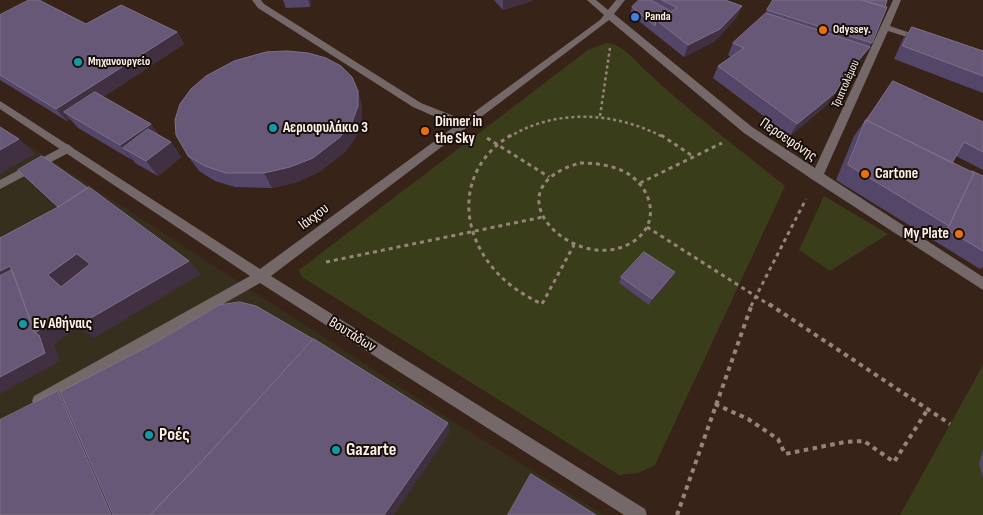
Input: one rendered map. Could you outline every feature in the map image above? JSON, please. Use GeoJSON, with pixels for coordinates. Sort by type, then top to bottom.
{"type":"FeatureCollection","features":[{"type":"Feature","properties":{"kind":"street"},"geometry":{"type":"LineString","coordinates":[[256,0],[257,4],[416,106],[465,125]]}},
{"type":"Feature","properties":{"kind":"street","name":"Περσεφόνης"},"geometry":{"type":"LineString","coordinates":[[592,0],[748,130],[817,178],[983,284]]}},
{"type":"Feature","properties":{"kind":"street","name":"Ιάκχου"},"geometry":{"type":"LineString","coordinates":[[26,408],[261,276],[610,16],[621,0]]}},
{"type":"Feature","properties":{"kind":"street","name":"Τριπτολέμου"},"geometry":{"type":"LineString","coordinates":[[817,178],[897,0]]}},
{"type":"Feature","properties":{"kind":"street"},"geometry":{"type":"LineString","coordinates":[[885,27],[930,41]]}},
{"type":"Feature","properties":{"kind":"street","name":"Βουτάδων"},"geometry":{"type":"LineString","coordinates":[[0,104],[261,276],[557,465],[639,515]]}},
{"type":"Feature","properties":{"kind":"street"},"geometry":{"type":"LineString","coordinates":[[0,185],[68,148]]}},
{"type":"Feature","properties":{"kind":"path"},"geometry":{"type":"LineString","coordinates":[[600,116],[613,27],[610,16]]}},
{"type":"Feature","properties":{"kind":"path"},"geometry":{"type":"LineString","coordinates":[[574,245],[542,304],[513,287],[489,264],[479,249],[472,232],[467,207],[468,192],[476,169],[496,144],[520,129],[548,119],[565,116],[600,116],[650,129],[669,139],[694,158]]}},
{"type":"Feature","properties":{"kind":"path"},"geometry":{"type":"LineString","coordinates":[[465,125],[550,178]]}},
{"type":"Feature","properties":{"kind":"path"},"geometry":{"type":"LineString","coordinates":[[640,183],[748,130]]}},
{"type":"Feature","properties":{"kind":"path"},"geometry":{"type":"LineString","coordinates":[[599,163],[621,169],[640,183],[646,191],[652,210],[648,227],[643,235],[634,242],[610,250],[599,250],[574,245],[550,228],[543,217],[539,200],[542,188],[562,168],[573,164],[599,163]]}},
{"type":"Feature","properties":{"kind":"path"},"geometry":{"type":"LineString","coordinates":[[677,515],[755,294],[817,178]]}},
{"type":"Feature","properties":{"kind":"path"},"geometry":{"type":"LineString","coordinates":[[320,263],[543,217]]}},
{"type":"Feature","properties":{"kind":"path"},"geometry":{"type":"LineString","coordinates":[[648,227],[755,294],[950,424]]}},
{"type":"Feature","properties":{"kind":"path"},"geometry":{"type":"LineString","coordinates":[[715,404],[748,419],[778,439],[785,454],[845,442],[864,441],[894,462],[928,409]]}},
{"type":"Feature","properties":{"kind":"shaded area"},"geometry":{"type":"Polygon","coordinates":[[[0,127],[457,424],[604,515],[0,515],[0,127]]]}},
{"type":"Feature","properties":{"kind":"green space"},"geometry":{"type":"Polygon","coordinates":[[[606,43],[623,49],[714,130],[785,186],[655,465],[638,473],[619,475],[302,277],[299,270],[588,50],[606,43]]]}},
{"type":"Feature","properties":{"kind":"green space"},"geometry":{"type":"Polygon","coordinates":[[[824,196],[888,234],[830,271],[799,250],[824,196]]]}},
{"type":"Feature","properties":{"kind":"green space"},"geometry":{"type":"Polygon","coordinates":[[[983,365],[983,515],[900,515],[983,365]]]}},
{"type":"Feature","properties":{"kind":"building","name":"Μηχανουργείο"},"geometry":{"type":"Polygon","coordinates":[[[29,0],[39,0],[86,24],[121,5],[177,32],[56,109],[0,75],[0,15],[29,0]]]}},
{"type":"Feature","properties":{"kind":"building"},"geometry":{"type":"Polygon","coordinates":[[[639,0],[651,0],[672,12],[656,20],[655,26],[632,7],[639,0]]]}},
{"type":"Feature","properties":{"kind":"building"},"geometry":{"type":"Polygon","coordinates":[[[662,0],[725,0],[742,6],[720,29],[688,45],[656,20],[677,8],[662,0]]]}},
{"type":"Feature","properties":{"kind":"building"},"geometry":{"type":"Polygon","coordinates":[[[773,0],[862,0],[887,7],[872,43],[767,10],[773,0]]]}},
{"type":"Feature","properties":{"kind":"building"},"geometry":{"type":"Polygon","coordinates":[[[862,0],[887,0],[885,7],[862,0]]]}},
{"type":"Feature","properties":{"kind":"building"},"geometry":{"type":"Polygon","coordinates":[[[766,13],[870,47],[847,73],[835,93],[797,124],[718,66],[744,48],[733,43],[766,13]]]}},
{"type":"Feature","properties":{"kind":"building"},"geometry":{"type":"Polygon","coordinates":[[[912,27],[983,51],[983,76],[903,46],[912,27]]]}},
{"type":"Feature","properties":{"kind":"building","name":"Αεριοφυλάκιο 3"},"geometry":{"type":"Polygon","coordinates":[[[288,51],[308,53],[326,58],[341,66],[352,77],[358,91],[358,106],[352,122],[340,137],[313,158],[290,167],[264,173],[226,173],[205,166],[188,156],[176,135],[175,120],[180,104],[191,89],[206,76],[234,61],[266,52],[288,51]]]}},
{"type":"Feature","properties":{"kind":"building"},"geometry":{"type":"Polygon","coordinates":[[[893,81],[983,122],[983,152],[964,142],[952,163],[867,120],[893,81]]]}},
{"type":"Feature","properties":{"kind":"building"},"geometry":{"type":"Polygon","coordinates":[[[95,92],[151,124],[120,145],[64,112],[95,92]]]}},
{"type":"Feature","properties":{"kind":"building"},"geometry":{"type":"Polygon","coordinates":[[[866,120],[974,173],[949,226],[848,165],[866,120]]]}},
{"type":"Feature","properties":{"kind":"building"},"geometry":{"type":"Polygon","coordinates":[[[0,127],[19,139],[0,150],[0,127]]]}},
{"type":"Feature","properties":{"kind":"building"},"geometry":{"type":"Polygon","coordinates":[[[148,129],[171,142],[146,161],[123,148],[148,129]]]}},
{"type":"Feature","properties":{"kind":"building"},"geometry":{"type":"Polygon","coordinates":[[[42,156],[88,188],[58,207],[18,170],[42,156]]]}},
{"type":"Feature","properties":{"kind":"building"},"geometry":{"type":"Polygon","coordinates":[[[972,171],[983,176],[983,251],[946,229],[974,173],[972,171]]]}},
{"type":"Feature","properties":{"kind":"building"},"geometry":{"type":"Polygon","coordinates":[[[89,187],[189,261],[77,326],[61,314],[35,333],[10,266],[0,271],[0,238],[58,207],[89,187]],[[77,254],[48,275],[61,287],[90,264],[77,254]]]}},
{"type":"Feature","properties":{"kind":"building"},"geometry":{"type":"Polygon","coordinates":[[[644,252],[675,272],[652,299],[621,277],[644,252]]]}},
{"type":"Feature","properties":{"kind":"building"},"geometry":{"type":"Polygon","coordinates":[[[12,270],[35,333],[39,335],[45,353],[0,377],[0,276],[12,270]]]}},
{"type":"Feature","properties":{"kind":"building"},"geometry":{"type":"Polygon","coordinates":[[[240,302],[256,306],[313,339],[203,460],[150,515],[113,515],[60,392],[153,344],[219,305],[240,302]]]}},
{"type":"Feature","properties":{"kind":"building","name":"Gazarte"},"geometry":{"type":"Polygon","coordinates":[[[314,339],[448,423],[384,515],[150,515],[203,460],[314,339]]]}},
{"type":"Feature","properties":{"kind":"building"},"geometry":{"type":"Polygon","coordinates":[[[58,391],[111,515],[0,515],[0,420],[58,391]]]}},
{"type":"Feature","properties":{"kind":"building"},"geometry":{"type":"Polygon","coordinates":[[[531,474],[596,515],[508,515],[531,474]]]}},
{"type":"Feature","properties":{"kind":"place","name":"Panda"},"geometry":{"type":"Point","coordinates":[635,17]}},
{"type":"Feature","properties":{"kind":"place","name":"Odyssey."},"geometry":{"type":"Point","coordinates":[823,30]}},
{"type":"Feature","properties":{"kind":"place","name":"Μηχανουργείο"},"geometry":{"type":"Point","coordinates":[78,62]}},
{"type":"Feature","properties":{"kind":"place","name":"Αεριοφυλάκιο 3"},"geometry":{"type":"Point","coordinates":[273,128]}},
{"type":"Feature","properties":{"kind":"place","name":"Dinner in the Sky"},"geometry":{"type":"Point","coordinates":[425,131]}},
{"type":"Feature","properties":{"kind":"place","name":"Cartone"},"geometry":{"type":"Point","coordinates":[865,174]}},
{"type":"Feature","properties":{"kind":"place","name":"My Plate"},"geometry":{"type":"Point","coordinates":[959,234]}},
{"type":"Feature","properties":{"kind":"place","name":"Εν Αθήναις"},"geometry":{"type":"Point","coordinates":[23,324]}},
{"type":"Feature","properties":{"kind":"place","name":"Ροές"},"geometry":{"type":"Point","coordinates":[149,435]}},
{"type":"Feature","properties":{"kind":"place","name":"Gazarte"},"geometry":{"type":"Point","coordinates":[336,450]}}]}
